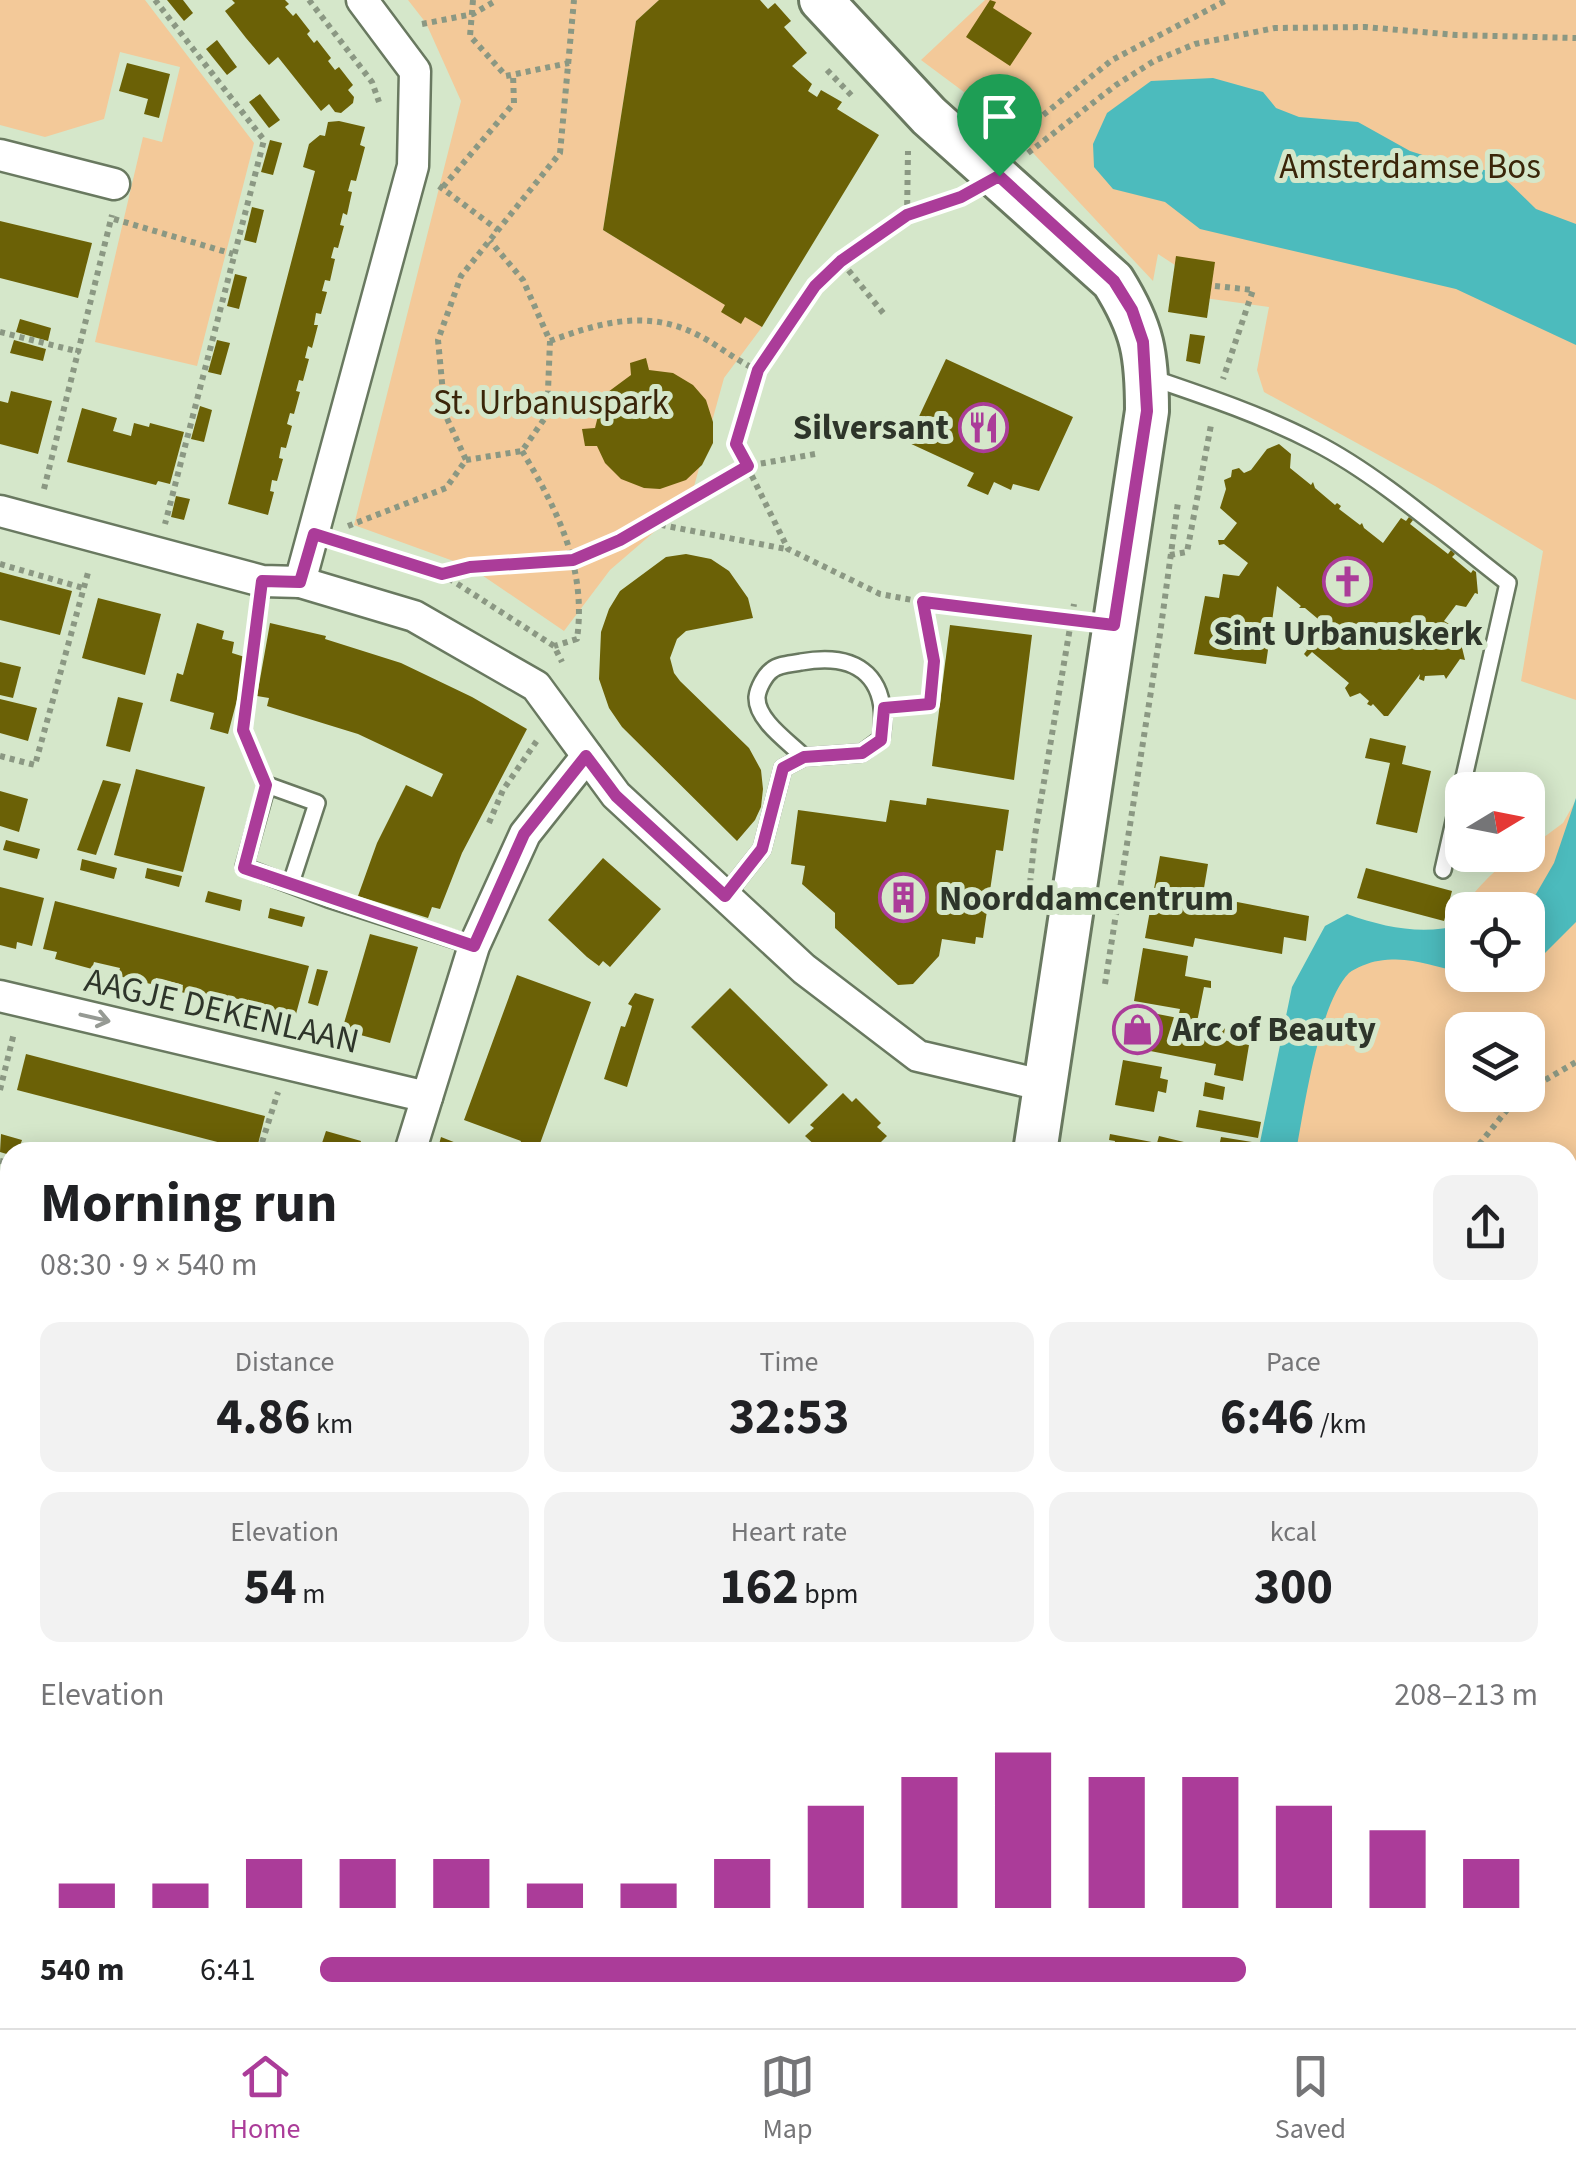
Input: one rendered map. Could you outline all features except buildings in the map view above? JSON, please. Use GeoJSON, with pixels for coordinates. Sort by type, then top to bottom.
{"type":"FeatureCollection","features":[{"type":"Feature","properties":{"kind":"street"},"geometry":{"type":"LineString","coordinates":[[300,582],[412,166],[415,71],[362,0]]}},
{"type":"Feature","properties":{"kind":"street"},"geometry":{"type":"LineString","coordinates":[[821,0],[929,116],[980,186],[1114,281],[1132,310],[1145,359],[1147,411],[1037,1142]]}},
{"type":"Feature","properties":{"kind":"street"},"geometry":{"type":"LineString","coordinates":[[0,155],[114,184]]}},
{"type":"Feature","properties":{"kind":"street"},"geometry":{"type":"LineString","coordinates":[[0,510],[262,581],[300,582],[414,616],[536,686],[616,796],[804,969],[918,1056],[1046,1086]]}},
{"type":"Feature","properties":{"kind":"street"},"geometry":{"type":"LineString","coordinates":[[413,1142],[474,946],[524,834],[586,756]]}},
{"type":"Feature","properties":{"kind":"street","name":"AAGJE DEKENLAAN"},"geometry":{"type":"LineString","coordinates":[[11,998],[427,1097]]}},
{"type":"Feature","properties":{"kind":"lane"},"geometry":{"type":"LineString","coordinates":[[1145,359],[1216,400],[1316,443],[1389,492],[1508,583],[1444,870]]}},
{"type":"Feature","properties":{"kind":"lane"},"geometry":{"type":"LineString","coordinates":[[725,896],[762,849],[783,768],[804,757],[862,753],[881,740],[884,708],[869,673],[848,662],[818,659],[774,666],[763,679],[757,698],[764,717],[804,757]]}},
{"type":"Feature","properties":{"kind":"lane"},"geometry":{"type":"LineString","coordinates":[[291,884],[316,803],[266,785],[244,868],[291,884],[474,946]]}},
{"type":"Feature","properties":{"kind":"path"},"geometry":{"type":"LineString","coordinates":[[155,0],[264,140],[157,554]]}},
{"type":"Feature","properties":{"kind":"path"},"geometry":{"type":"LineString","coordinates":[[309,0],[372,82],[382,113]]}},
{"type":"Feature","properties":{"kind":"path"},"geometry":{"type":"LineString","coordinates":[[473,0],[470,36],[506,76],[569,63]]}},
{"type":"Feature","properties":{"kind":"path"},"geometry":{"type":"LineString","coordinates":[[386,32],[473,14],[497,0]]}},
{"type":"Feature","properties":{"kind":"path"},"geometry":{"type":"LineString","coordinates":[[466,460],[445,414],[438,340],[461,276],[560,153],[574,0]]}},
{"type":"Feature","properties":{"kind":"path"},"geometry":{"type":"LineString","coordinates":[[948,184],[980,186],[1112,60],[1228,0]]}},
{"type":"Feature","properties":{"kind":"path"},"geometry":{"type":"LineString","coordinates":[[788,549],[736,444],[758,370],[815,286],[841,261],[907,215],[980,186],[1116,84],[1154,61],[1195,44],[1274,28],[1366,27],[1456,35],[1576,38]]}},
{"type":"Feature","properties":{"kind":"path"},"geometry":{"type":"LineString","coordinates":[[442,188],[514,103],[513,74]]}},
{"type":"Feature","properties":{"kind":"path"},"geometry":{"type":"LineString","coordinates":[[907,215],[908,146],[921,159]]}},
{"type":"Feature","properties":{"kind":"path"},"geometry":{"type":"LineString","coordinates":[[412,166],[498,230]]}},
{"type":"Feature","properties":{"kind":"path"},"geometry":{"type":"LineString","coordinates":[[36,521],[112,219],[114,184]]}},
{"type":"Feature","properties":{"kind":"path"},"geometry":{"type":"LineString","coordinates":[[112,219],[233,254]]}},
{"type":"Feature","properties":{"kind":"path"},"geometry":{"type":"LineString","coordinates":[[314,534],[354,524],[446,488],[466,460],[522,450],[548,415],[550,341],[523,280],[490,240]]}},
{"type":"Feature","properties":{"kind":"path"},"geometry":{"type":"LineString","coordinates":[[841,261],[884,314]]}},
{"type":"Feature","properties":{"kind":"path"},"geometry":{"type":"LineString","coordinates":[[1124,560],[1187,552],[1216,400],[1254,290],[1215,286]]}},
{"type":"Feature","properties":{"kind":"path"},"geometry":{"type":"LineString","coordinates":[[550,341],[600,322],[646,318],[695,333],[758,370]]}},
{"type":"Feature","properties":{"kind":"path"},"geometry":{"type":"LineString","coordinates":[[0,332],[80,352]]}},
{"type":"Feature","properties":{"kind":"path"},"geometry":{"type":"LineString","coordinates":[[522,450],[553,503],[573,560],[582,608],[577,638],[554,646]]}},
{"type":"Feature","properties":{"kind":"path"},"geometry":{"type":"LineString","coordinates":[[442,574],[470,567],[573,560],[650,523],[748,466],[814,454]]}},
{"type":"Feature","properties":{"kind":"path"},"geometry":{"type":"LineString","coordinates":[[650,523],[788,549],[880,594],[1114,625]]}},
{"type":"Feature","properties":{"kind":"path"},"geometry":{"type":"LineString","coordinates":[[314,534],[442,574],[554,646],[563,663]]}},
{"type":"Feature","properties":{"kind":"path"},"geometry":{"type":"LineString","coordinates":[[0,756],[35,765],[98,539]]}},
{"type":"Feature","properties":{"kind":"path"},"geometry":{"type":"LineString","coordinates":[[1104,986],[1170,555]]}},
{"type":"Feature","properties":{"kind":"path"},"geometry":{"type":"LineString","coordinates":[[0,564],[83,588]]}},
{"type":"Feature","properties":{"kind":"path"},"geometry":{"type":"LineString","coordinates":[[262,581],[243,730],[266,785]]}},
{"type":"Feature","properties":{"kind":"path"},"geometry":{"type":"LineString","coordinates":[[1028,910],[1035,835],[1079,586]]}},
{"type":"Feature","properties":{"kind":"path"},"geometry":{"type":"LineString","coordinates":[[884,708],[930,704],[934,661],[923,602]]}},
{"type":"Feature","properties":{"kind":"path"},"geometry":{"type":"LineString","coordinates":[[0,1090],[11,998]]}},
{"type":"Feature","properties":{"kind":"path"},"geometry":{"type":"LineString","coordinates":[[1545,1080],[1576,1062]]}},
{"type":"Feature","properties":{"kind":"path"},"geometry":{"type":"LineString","coordinates":[[262,1142],[286,1064]]}},
{"type":"Feature","properties":{"kind":"path"},"geometry":{"type":"LineString","coordinates":[[1481,1142],[1505,1112]]}},
{"type":"Feature","properties":{"kind":"green space"},"geometry":{"type":"Polygon","coordinates":[[[0,0],[145,0],[254,143],[197,366],[95,342],[143,137],[162,142],[180,67],[120,52],[104,119],[45,137],[0,125],[0,0]]]}},
{"type":"Feature","properties":{"kind":"green space","name":"St. Urbanuspark"},"geometry":{"type":"Polygon","coordinates":[[[408,0],[659,0],[636,21],[603,230],[762,327],[724,378],[690,501],[610,570],[564,631],[470,567],[354,525],[461,101],[426,23],[408,0]]]}},
{"type":"Feature","properties":{"kind":"green space","name":"Amsterdamse Bos"},"geometry":{"type":"Polygon","coordinates":[[[985,0],[1576,0],[1576,700],[1521,681],[1543,551],[1264,392],[1257,370],[1269,307],[1183,295],[1178,267],[1158,254],[1153,281],[1003,121],[921,60],[985,0]]]}},
{"type":"Feature","properties":{"kind":"green space"},"geometry":{"type":"Polygon","coordinates":[[[1576,800],[1576,1142],[1293,1142],[1335,922],[1428,956],[1445,932],[1445,992],[1545,992],[1545,892],[1476,892],[1495,872],[1545,872],[1545,836],[1563,823],[1576,800]]]}},
{"type":"Feature","properties":{"kind":"water"},"geometry":{"type":"Polygon","coordinates":[[[1213,78],[1263,92],[1276,108],[1299,117],[1358,122],[1410,151],[1457,166],[1498,172],[1536,209],[1576,224],[1576,345],[1456,289],[1200,229],[1165,202],[1113,189],[1094,167],[1093,144],[1107,113],[1151,81],[1213,78]]]}},
{"type":"Feature","properties":{"kind":"water"},"geometry":{"type":"Polygon","coordinates":[[[1576,798],[1576,922],[1545,953],[1545,892],[1537,892],[1554,863],[1576,798]]]}},
{"type":"Feature","properties":{"kind":"water"},"geometry":{"type":"Polygon","coordinates":[[[1347,914],[1404,928],[1445,927],[1445,968],[1390,960],[1349,973],[1338,988],[1321,1031],[1298,1142],[1260,1142],[1292,987],[1325,926],[1347,914]]]}},
{"type":"Feature","properties":{"kind":"place","name":"Silversant"},"geometry":{"type":"Point","coordinates":[984,427]}},
{"type":"Feature","properties":{"kind":"place","name":"Sint Urbanuskerk"},"geometry":{"type":"Point","coordinates":[1348,581]}},
{"type":"Feature","properties":{"kind":"place","name":"Noorddamcentrum"},"geometry":{"type":"Point","coordinates":[904,898]}},
{"type":"Feature","properties":{"kind":"place","name":"Arc of Beauty"},"geometry":{"type":"Point","coordinates":[1137,1029]}},
{"type":"Feature","properties":{"kind":"route"},"geometry":{"type":"LineString","coordinates":[[999,176],[1114,281],[1132,310],[1143,342],[1147,411],[1114,625],[923,602],[934,661],[930,704],[884,708],[881,740],[862,753],[804,757],[783,768],[762,849],[725,896],[616,796],[586,756],[524,834],[474,946],[244,868],[266,785],[243,730],[262,581],[300,582],[314,534],[442,574],[470,567],[573,560],[620,540],[748,466],[736,444],[758,370],[815,286],[841,261],[907,215],[961,197],[999,176]]}}]}
